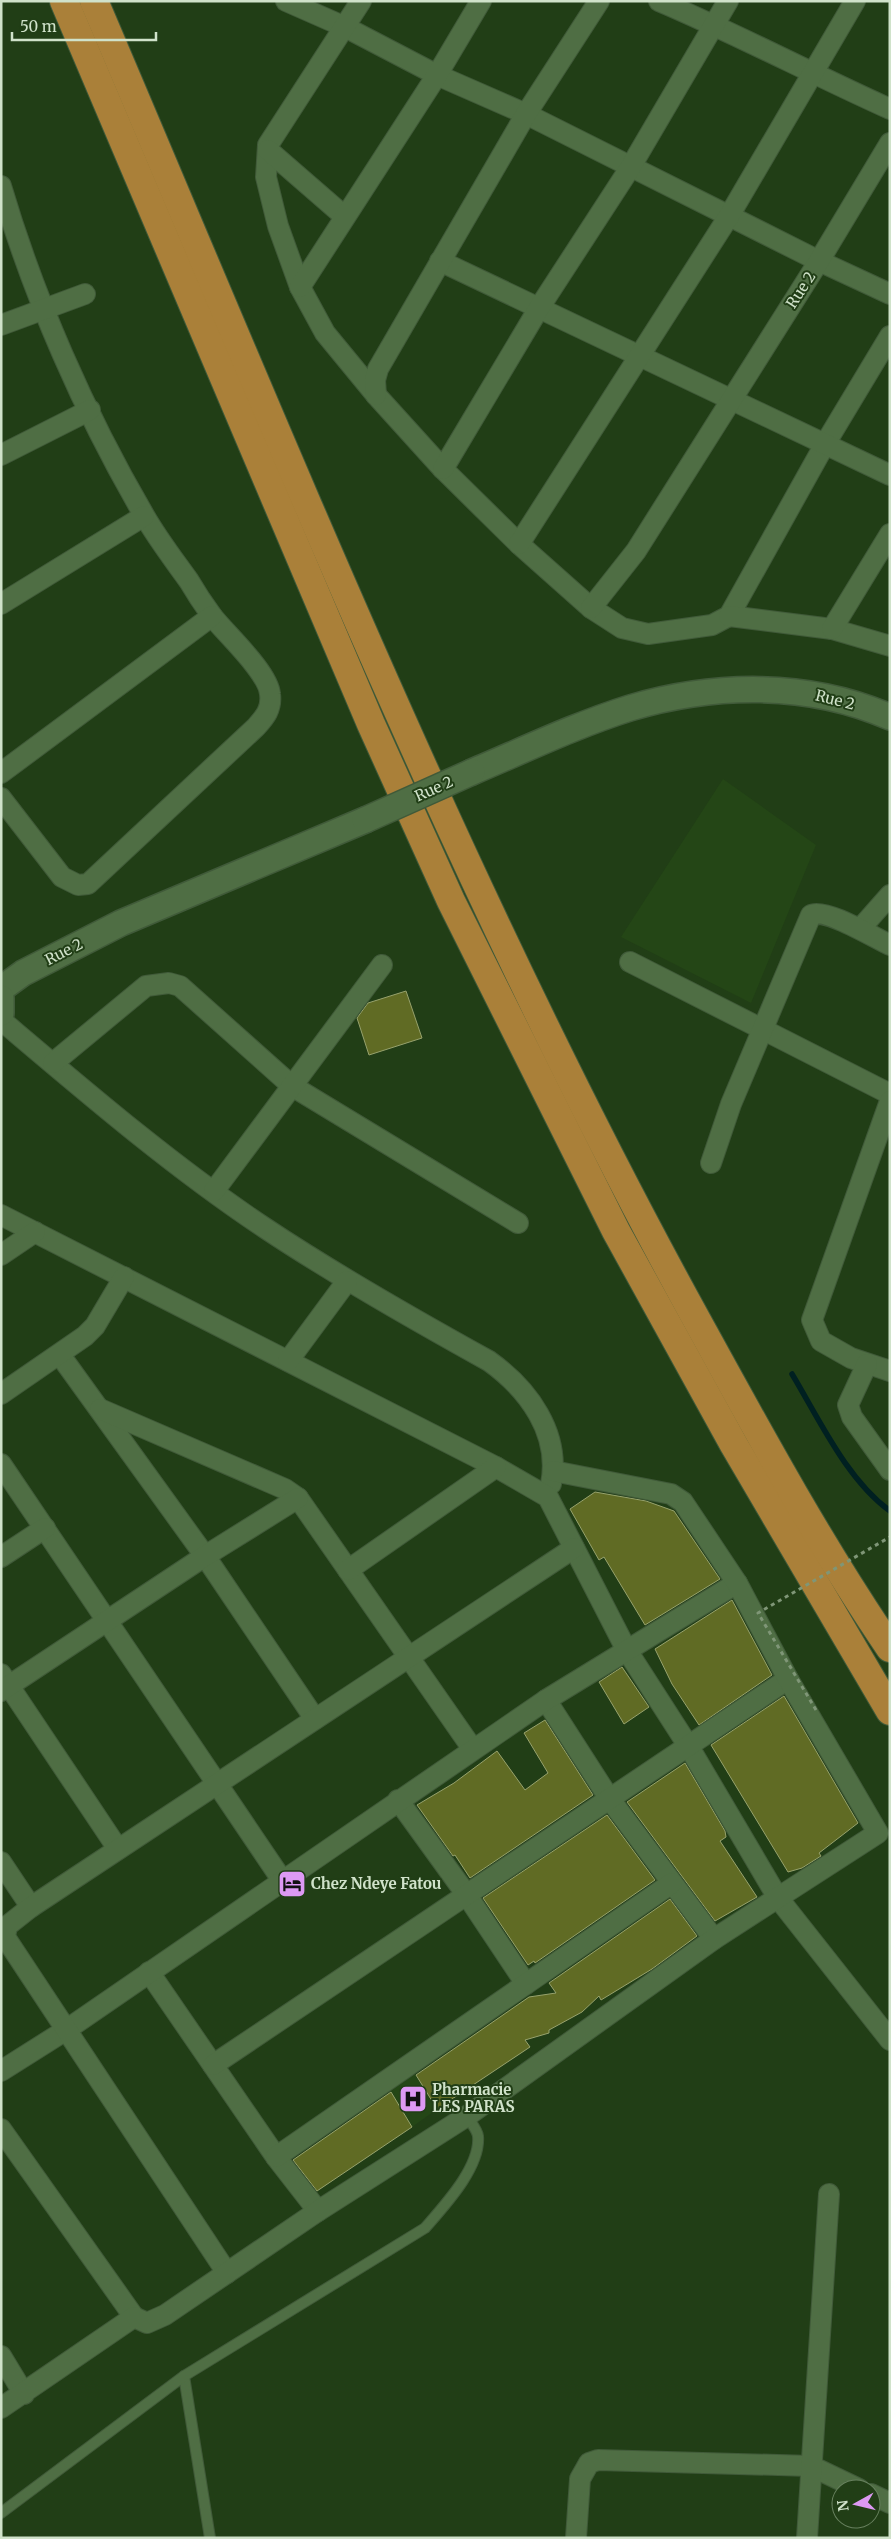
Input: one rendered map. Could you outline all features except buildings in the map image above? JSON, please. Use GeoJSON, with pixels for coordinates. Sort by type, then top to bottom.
{"type":"FeatureCollection","features":[{"type":"Feature","properties":{"kind":"highway"},"geometry":{"type":"LineString","coordinates":[[64,1],[371,724],[451,901],[616,1231],[734,1445],[890,1711]]}},
{"type":"Feature","properties":{"kind":"highway"},"geometry":{"type":"LineString","coordinates":[[94,1],[414,752],[553,1044],[635,1208],[804,1514],[890,1648]]}},
{"type":"Feature","properties":{"kind":"street"},"geometry":{"type":"LineString","coordinates":[[286,1],[344,27],[437,75],[526,114],[820,262],[890,294]]}},
{"type":"Feature","properties":{"kind":"street"},"geometry":{"type":"LineString","coordinates":[[361,1],[270,139],[266,177],[278,226],[300,287],[325,332],[376,395],[443,469],[519,544],[591,608],[622,628],[648,634],[712,625],[728,616],[825,444],[890,336]]}},
{"type":"Feature","properties":{"kind":"street"},"geometry":{"type":"LineString","coordinates":[[300,287],[344,216],[437,75],[481,1]]}},
{"type":"Feature","properties":{"kind":"street"},"geometry":{"type":"LineString","coordinates":[[376,395],[375,380],[378,369],[526,114],[598,1]]}},
{"type":"Feature","properties":{"kind":"street"},"geometry":{"type":"LineString","coordinates":[[659,1],[713,24],[812,74],[890,109]]}},
{"type":"Feature","properties":{"kind":"street"},"geometry":{"type":"LineString","coordinates":[[443,469],[539,308],[630,168],[728,1]]}},
{"type":"Feature","properties":{"kind":"street"},"geometry":{"type":"LineString","coordinates":[[519,544],[729,216],[855,1]]}},
{"type":"Feature","properties":{"kind":"street","name":"Rue 2"},"geometry":{"type":"LineString","coordinates":[[591,608],[636,551],[730,399],[820,262],[890,143]]}},
{"type":"Feature","properties":{"kind":"street"},"geometry":{"type":"LineString","coordinates":[[268,150],[344,216]]}},
{"type":"Feature","properties":{"kind":"street"},"geometry":{"type":"LineString","coordinates":[[1,798],[62,876],[78,886],[88,884],[266,716],[270,706],[270,692],[267,684],[249,659],[212,616],[144,516],[90,410],[44,309],[2,193]]}},
{"type":"Feature","properties":{"kind":"street"},"geometry":{"type":"LineString","coordinates":[[440,261],[890,475]]}},
{"type":"Feature","properties":{"kind":"street"},"geometry":{"type":"LineString","coordinates":[[1,324],[85,294]]}},
{"type":"Feature","properties":{"kind":"street"},"geometry":{"type":"LineString","coordinates":[[1,455],[90,410]]}},
{"type":"Feature","properties":{"kind":"street"},"geometry":{"type":"LineString","coordinates":[[1,604],[144,516]]}},
{"type":"Feature","properties":{"kind":"street"},"geometry":{"type":"LineString","coordinates":[[832,629],[890,534]]}},
{"type":"Feature","properties":{"kind":"street"},"geometry":{"type":"LineString","coordinates":[[1,773],[212,616]]}},
{"type":"Feature","properties":{"kind":"street"},"geometry":{"type":"LineString","coordinates":[[728,616],[832,629],[890,646]]}},
{"type":"Feature","properties":{"kind":"street","name":"Rue 2"},"geometry":{"type":"LineString","coordinates":[[1,989],[24,973],[120,923],[365,820],[590,722],[631,708],[688,695],[749,690],[795,691],[839,699],[890,716]]}},
{"type":"Feature","properties":{"kind":"street"},"geometry":{"type":"LineString","coordinates":[[860,929],[890,895]]}},
{"type":"Feature","properties":{"kind":"street"},"geometry":{"type":"LineString","coordinates":[[711,1163],[731,1104],[811,915],[821,913],[860,929],[890,945]]}},
{"type":"Feature","properties":{"kind":"street"},"geometry":{"type":"LineString","coordinates":[[630,962],[890,1094]]}},
{"type":"Feature","properties":{"kind":"street"},"geometry":{"type":"LineString","coordinates":[[214,1191],[382,965]]}},
{"type":"Feature","properties":{"kind":"street"},"geometry":{"type":"LineString","coordinates":[[53,1063],[146,986],[169,983],[180,986],[194,996],[292,1086],[518,1223]]}},
{"type":"Feature","properties":{"kind":"street"},"geometry":{"type":"LineString","coordinates":[[1,998],[2,1021],[214,1191],[264,1227],[348,1281],[489,1361],[508,1374],[538,1409],[551,1447],[553,1471],[548,1497]]}},
{"type":"Feature","properties":{"kind":"street"},"geometry":{"type":"LineString","coordinates":[[890,1102],[812,1320],[820,1341],[851,1358],[890,1371]]}},
{"type":"Feature","properties":{"kind":"street"},"geometry":{"type":"LineString","coordinates":[[1,1215],[496,1467],[548,1497],[626,1649],[690,1747],[778,1898],[890,2040]]}},
{"type":"Feature","properties":{"kind":"street"},"geometry":{"type":"LineString","coordinates":[[1,1256],[35,1232]]}},
{"type":"Feature","properties":{"kind":"street"},"geometry":{"type":"LineString","coordinates":[[1,1394],[60,1355],[95,1326],[124,1277]]}},
{"type":"Feature","properties":{"kind":"street"},"geometry":{"type":"LineString","coordinates":[[288,1361],[348,1281]]}},
{"type":"Feature","properties":{"kind":"street"},"geometry":{"type":"LineString","coordinates":[[60,1355],[205,1556],[315,1719]]}},
{"type":"Feature","properties":{"kind":"street"},"geometry":{"type":"LineString","coordinates":[[867,1364],[848,1405],[852,1417],[890,1470]]}},
{"type":"Feature","properties":{"kind":"street"},"geometry":{"type":"LineString","coordinates":[[100,1409],[285,1489],[298,1498],[472,1748]]}},
{"type":"Feature","properties":{"kind":"street"},"geometry":{"type":"LineString","coordinates":[[1,1464],[282,1880]]}},
{"type":"Feature","properties":{"kind":"street"},"geometry":{"type":"LineString","coordinates":[[348,1570],[496,1467]]}},
{"type":"Feature","properties":{"kind":"street"},"geometry":{"type":"LineString","coordinates":[[1,2129],[134,2317],[147,2322],[165,2315],[318,2212],[467,2116],[714,1939],[878,1833],[788,1679],[737,1582],[683,1502],[671,1494],[553,1471]]}},
{"type":"Feature","properties":{"kind":"street"},"geometry":{"type":"LineString","coordinates":[[118,1849],[4,1683],[107,1620],[298,1498]]}},
{"type":"Feature","properties":{"kind":"street"},"geometry":{"type":"LineString","coordinates":[[1,1557],[45,1528]]}},
{"type":"Feature","properties":{"kind":"street"},"geometry":{"type":"LineString","coordinates":[[227,2273],[5,1937],[7,1926],[31,1907],[118,1849],[574,1548]]}},
{"type":"Feature","properties":{"kind":"street"},"geometry":{"type":"LineString","coordinates":[[1,2071],[66,2030],[472,1748],[626,1649],[737,1582]]}},
{"type":"Feature","properties":{"kind":"street"},"geometry":{"type":"LineString","coordinates":[[213,2065],[609,1798],[690,1747],[788,1679]]}},
{"type":"Feature","properties":{"kind":"street"},"geometry":{"type":"LineString","coordinates":[[546,1700],[609,1798],[714,1939]]}},
{"type":"Feature","properties":{"kind":"street"},"geometry":{"type":"LineString","coordinates":[[398,1800],[466,1894],[526,1984]]}},
{"type":"Feature","properties":{"kind":"street"},"geometry":{"type":"LineString","coordinates":[[1,1862],[31,1907]]}},
{"type":"Feature","properties":{"kind":"street"},"geometry":{"type":"LineString","coordinates":[[276,2157],[672,1882]]}},
{"type":"Feature","properties":{"kind":"street"},"geometry":{"type":"LineString","coordinates":[[149,1972],[276,2157],[318,2212]]}},
{"type":"Feature","properties":{"kind":"street"},"geometry":{"type":"LineString","coordinates":[[807,2538],[829,2194]]}},
{"type":"Feature","properties":{"kind":"street"},"geometry":{"type":"LineString","coordinates":[[1,2408],[134,2317]]}},
{"type":"Feature","properties":{"kind":"street"},"geometry":{"type":"LineString","coordinates":[[1,2356],[24,2394]]}},
{"type":"Feature","properties":{"kind":"street"},"geometry":{"type":"LineString","coordinates":[[576,2538],[580,2479],[589,2463],[598,2460],[812,2466],[839,2479]]}},
{"type":"Feature","properties":{"kind":"lane"},"geometry":{"type":"LineString","coordinates":[[1,2513],[184,2376],[426,2228],[454,2195],[477,2154],[478,2134],[467,2116]]}},
{"type":"Feature","properties":{"kind":"lane"},"geometry":{"type":"LineString","coordinates":[[184,2376],[210,2538]]}},
{"type":"Feature","properties":{"kind":"path"},"geometry":{"type":"LineString","coordinates":[[816,1710],[758,1613],[890,1537]]}},
{"type":"Feature","properties":{"kind":"shaded area"},"geometry":{"type":"Polygon","coordinates":[[[723,779],[816,845],[751,1003],[621,937],[723,779]]]}},
{"type":"Feature","properties":{"kind":"shaded area","name":"Pharmacie LES PARAS"},"geometry":{"type":"Polygon","coordinates":[[[412,2070],[437,2109],[412,2127],[389,2088],[412,2070]]]}},
{"type":"Feature","properties":{"kind":"waterway"},"geometry":{"type":"LineString","coordinates":[[792,1374],[847,1466],[860,1483],[890,1511]]}},
{"type":"Feature","properties":{"kind":"place","name":"Chez Ndeye Fatou"},"geometry":{"type":"Point","coordinates":[292,1884]}},
{"type":"Feature","properties":{"kind":"place","name":"Pharmacie LES PARAS"},"geometry":{"type":"Point","coordinates":[413,2099]}}]}
